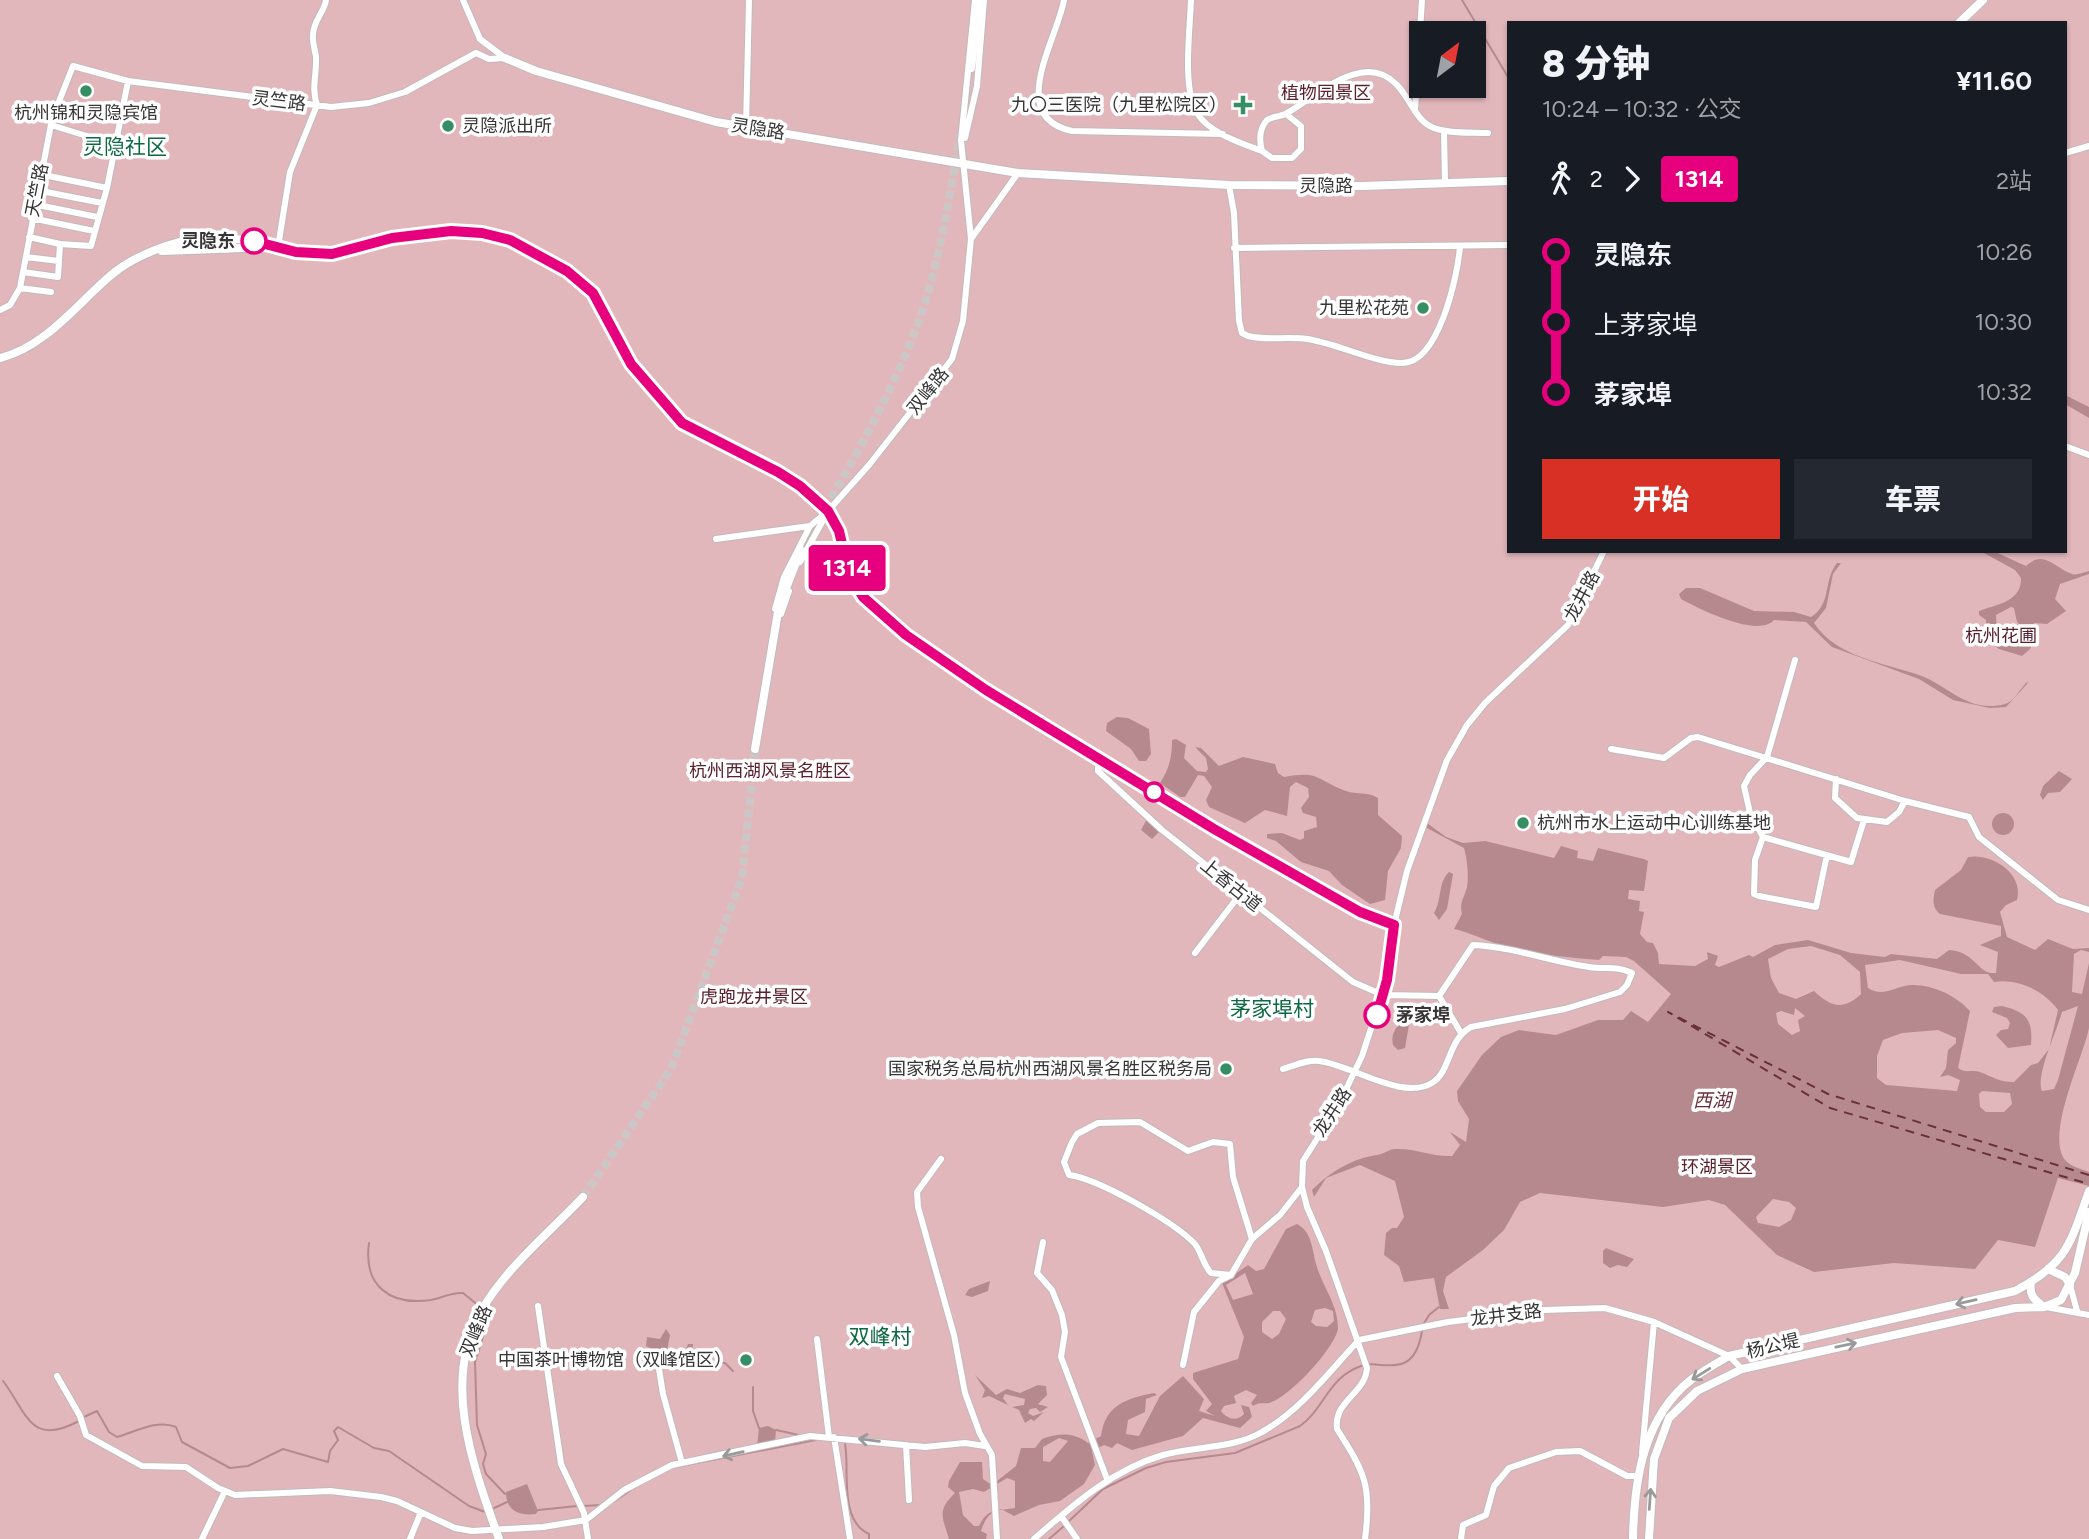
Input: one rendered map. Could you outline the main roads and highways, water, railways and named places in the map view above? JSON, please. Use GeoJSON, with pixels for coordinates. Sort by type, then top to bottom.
{"type":"FeatureCollection","features":[{"type":"Feature","properties":{"kind":"main road"},"geometry":{"type":"LineString","coordinates":[[971,68],[980,0]]}},
{"type":"Feature","properties":{"kind":"main road"},"geometry":{"type":"LineString","coordinates":[[1961,21],[1983,0]]}},
{"type":"Feature","properties":{"kind":"main road","name":"灵隐路"},"geometry":{"type":"LineString","coordinates":[[505,58],[536,71],[716,122],[961,161],[1018,173],[1229,186],[1507,181]]}},
{"type":"Feature","properties":{"kind":"main road"},"geometry":{"type":"LineString","coordinates":[[0,356],[71,313],[111,274],[181,241],[215,237],[296,252],[332,254],[392,238],[451,231],[482,233],[510,240],[567,271],[593,293],[631,364],[682,423],[789,479],[828,511]]}},
{"type":"Feature","properties":{"kind":"main road"},"geometry":{"type":"LineString","coordinates":[[755,749],[779,606],[802,550]]}},
{"type":"Feature","properties":{"kind":"main road","name":"杨公堤"},"geometry":{"type":"LineString","coordinates":[[1633,1539],[1633,1502],[1642,1456],[1660,1413],[1691,1379],[1729,1356],[2015,1291],[2048,1269],[2068,1249],[2089,1191]]}},
{"type":"Feature","properties":{"kind":"main road","name":"双峰路"},"geometry":{"type":"LineString","coordinates":[[499,1539],[477,1472],[461,1398],[460,1375],[466,1347],[482,1310],[513,1270],[583,1197]]}},
{"type":"Feature","properties":{"kind":"main road"},"geometry":{"type":"LineString","coordinates":[[2031,1282],[2030,1292],[2033,1299],[2044,1307],[2061,1300],[2070,1285],[2089,1212]]}},
{"type":"Feature","properties":{"kind":"main road"},"geometry":{"type":"LineString","coordinates":[[2048,1269],[2065,1277],[2070,1285]]}},
{"type":"Feature","properties":{"kind":"main road","name":"杨公堤"},"geometry":{"type":"LineString","coordinates":[[1649,1539],[1654,1460],[1669,1418],[1697,1391],[1742,1368],[2015,1308],[2044,1307]]}},
{"type":"Feature","properties":{"kind":"water"},"geometry":{"type":"Polygon","coordinates":[[[2067,396],[2089,407],[2089,418],[2067,405],[2067,396]]]}},
{"type":"Feature","properties":{"kind":"water"},"geometry":{"type":"Polygon","coordinates":[[[1984,553],[1997,553],[2026,566],[2032,561],[2044,559],[2074,574],[2089,571],[2089,574],[2060,584],[2055,599],[2066,611],[2047,624],[2034,623],[2031,628],[2035,638],[2030,649],[2022,656],[1999,649],[1987,640],[1986,620],[1979,615],[1979,611],[2006,601],[2017,592],[2021,578],[2015,570],[1984,553]],[[2011,607],[1996,615],[1997,632],[2005,639],[2024,637],[2025,629],[2017,622],[2014,608],[2011,607]]]}},
{"type":"Feature","properties":{"kind":"water"},"geometry":{"type":"Polygon","coordinates":[[[1837,563],[1841,563],[1833,574],[1826,608],[1814,623],[1823,635],[1835,644],[1862,657],[1919,675],[1969,702],[1980,705],[2005,704],[2015,697],[2028,681],[2027,684],[2006,707],[1990,708],[1953,700],[1919,679],[1832,647],[1806,622],[1774,620],[1766,625],[1743,624],[1702,609],[1681,599],[1679,594],[1686,588],[1700,588],[1754,611],[1794,612],[1811,617],[1818,612],[1825,599],[1830,577],[1837,563]]]}},
{"type":"Feature","properties":{"kind":"water"},"geometry":{"type":"Polygon","coordinates":[[[1117,717],[1128,718],[1149,729],[1151,754],[1146,761],[1139,761],[1131,749],[1106,731],[1107,723],[1117,717]]]}},
{"type":"Feature","properties":{"kind":"water"},"geometry":{"type":"Polygon","coordinates":[[[1176,739],[1186,745],[1184,758],[1197,771],[1206,772],[1208,769],[1206,758],[1195,747],[1201,748],[1219,766],[1243,757],[1275,764],[1278,773],[1284,777],[1311,775],[1346,791],[1378,798],[1378,815],[1402,836],[1401,848],[1388,871],[1385,900],[1370,904],[1342,885],[1329,871],[1301,862],[1276,841],[1267,838],[1267,834],[1282,833],[1300,840],[1304,838],[1304,831],[1317,827],[1316,817],[1303,813],[1301,808],[1309,797],[1308,788],[1296,782],[1290,787],[1287,816],[1265,810],[1245,823],[1209,807],[1206,800],[1212,787],[1204,776],[1198,775],[1185,797],[1180,797],[1160,783],[1169,763],[1172,740],[1176,739]]]}},
{"type":"Feature","properties":{"kind":"water"},"geometry":{"type":"Polygon","coordinates":[[[2059,771],[2072,779],[2060,792],[2048,793],[2043,800],[2040,795],[2043,786],[2059,771]]]}},
{"type":"Feature","properties":{"kind":"water"},"geometry":{"type":"Polygon","coordinates":[[[2003,813],[2011,816],[2014,824],[2011,832],[2003,835],[1995,832],[1992,824],[1995,816],[2003,813]]]}},
{"type":"Feature","properties":{"kind":"water"},"geometry":{"type":"Polygon","coordinates":[[[1147,819],[1160,831],[1152,839],[1141,830],[1147,819]]]}},
{"type":"Feature","properties":{"kind":"water","name":"西湖"},"geometry":{"type":"Polygon","coordinates":[[[1427,823],[1446,837],[1463,843],[1485,841],[1554,858],[1561,846],[1578,851],[1577,858],[1593,861],[1598,848],[1648,861],[1644,891],[1629,890],[1628,899],[1640,901],[1639,911],[1644,912],[1640,934],[1647,942],[1653,943],[1659,964],[1695,966],[1708,959],[1707,952],[1718,956],[1715,965],[1719,967],[1749,955],[1753,957],[1775,945],[1808,940],[1851,953],[1885,957],[1891,954],[1937,959],[1949,950],[1965,955],[1985,971],[1996,973],[1998,952],[1980,945],[2001,936],[2001,926],[1940,914],[1934,906],[1934,900],[1935,890],[1961,870],[1968,857],[1987,858],[1996,862],[2011,873],[2018,890],[2017,900],[2006,905],[2000,912],[2007,937],[2035,950],[2048,939],[2073,949],[2089,948],[2089,952],[2081,950],[2074,954],[2072,992],[2082,994],[2089,963],[2089,1028],[2067,1096],[2059,1133],[2060,1148],[2065,1160],[2089,1172],[2089,1186],[2058,1178],[2035,1247],[1998,1240],[1975,1269],[1894,1263],[1814,1272],[1777,1255],[1725,1205],[1709,1200],[1663,1207],[1540,1193],[1520,1202],[1504,1230],[1483,1250],[1446,1277],[1443,1291],[1449,1309],[1440,1309],[1434,1278],[1404,1282],[1399,1266],[1384,1255],[1386,1233],[1397,1228],[1404,1217],[1395,1181],[1360,1165],[1326,1178],[1314,1197],[1312,1190],[1326,1177],[1342,1167],[1392,1149],[1452,1156],[1460,1145],[1450,1132],[1466,1142],[1469,1119],[1458,1101],[1457,1091],[1482,1055],[1501,1037],[1519,1030],[1556,1035],[1598,1020],[1623,1020],[1631,1011],[1648,1022],[1671,994],[1626,957],[1603,956],[1599,960],[1533,952],[1508,947],[1454,929],[1462,914],[1461,903],[1467,887],[1464,848],[1427,828],[1427,823]],[[1811,946],[1788,949],[1768,959],[1771,978],[1779,993],[1796,999],[1814,991],[1826,1001],[1837,1005],[1848,1003],[1861,994],[1860,972],[1840,955],[1811,946]],[[1900,960],[1865,965],[1868,988],[1884,992],[1919,985],[1951,996],[1965,1006],[1970,1011],[1958,1068],[1964,1071],[1980,1072],[2014,1082],[2031,1065],[2038,1063],[2049,1049],[2041,1084],[2042,1091],[2054,1089],[2078,1006],[2062,1012],[2049,1048],[2058,1010],[2046,997],[2021,984],[1994,982],[1988,974],[1961,974],[1900,960]],[[1795,1008],[1794,1015],[1781,1011],[1776,1013],[1778,1024],[1792,1035],[1800,1031],[1798,1020],[1805,1016],[1795,1008]],[[1938,1030],[1902,1033],[1883,1040],[1877,1056],[1877,1078],[1886,1085],[1957,1091],[1960,1080],[1948,1075],[1940,1077],[1946,1068],[1948,1050],[1956,1043],[1956,1038],[1938,1030]],[[1982,1091],[1979,1094],[1980,1107],[1986,1112],[2004,1112],[2012,1104],[2010,1093],[1982,1091]],[[1773,1199],[1756,1217],[1758,1223],[1779,1227],[1791,1220],[1796,1208],[1789,1202],[1773,1199]]]}},
{"type":"Feature","properties":{"kind":"water"},"geometry":{"type":"Polygon","coordinates":[[[1449,872],[1453,874],[1447,909],[1439,920],[1434,913],[1443,881],[1449,872]]]}},
{"type":"Feature","properties":{"kind":"water"},"geometry":{"type":"Polygon","coordinates":[[[2002,1006],[2027,1018],[2031,1029],[2031,1045],[2008,1048],[1996,1035],[2001,1030],[2008,1029],[2010,1023],[2007,1018],[1992,1012],[1994,1007],[2002,1006]]]}},
{"type":"Feature","properties":{"kind":"water"},"geometry":{"type":"Polygon","coordinates":[[[1410,1019],[1405,1048],[1398,1050],[1393,1045],[1394,1032],[1410,1019]]]}},
{"type":"Feature","properties":{"kind":"water"},"geometry":{"type":"Polygon","coordinates":[[[1297,1224],[1306,1232],[1333,1305],[1338,1329],[1320,1360],[1299,1383],[1269,1403],[1253,1406],[1251,1403],[1257,1395],[1246,1390],[1234,1396],[1236,1403],[1224,1406],[1221,1411],[1229,1418],[1235,1419],[1244,1414],[1241,1405],[1249,1407],[1252,1417],[1240,1428],[1203,1418],[1183,1436],[1132,1450],[1117,1443],[1112,1448],[1104,1445],[1092,1451],[1095,1465],[1084,1484],[1060,1501],[1039,1505],[1014,1516],[1002,1510],[1015,1508],[1015,1481],[1007,1478],[984,1492],[973,1489],[959,1492],[963,1515],[974,1526],[979,1526],[986,1516],[998,1510],[984,1523],[981,1531],[987,1534],[986,1539],[949,1539],[943,1510],[955,1493],[948,1487],[960,1462],[982,1462],[983,1479],[992,1485],[1016,1466],[1021,1448],[1035,1448],[1042,1439],[1060,1435],[1071,1435],[1088,1443],[1101,1436],[1103,1425],[1112,1410],[1135,1397],[1154,1393],[1157,1395],[1146,1399],[1145,1412],[1128,1420],[1126,1434],[1139,1436],[1160,1396],[1183,1376],[1204,1399],[1199,1411],[1215,1416],[1206,1411],[1212,1404],[1193,1379],[1193,1373],[1238,1359],[1244,1337],[1222,1283],[1248,1265],[1256,1271],[1264,1269],[1286,1229],[1297,1224]],[[1245,1273],[1226,1285],[1233,1300],[1253,1294],[1245,1273]],[[1325,1308],[1315,1310],[1311,1322],[1316,1326],[1327,1327],[1334,1321],[1333,1311],[1325,1308]],[[1273,1311],[1262,1322],[1262,1332],[1272,1339],[1279,1334],[1286,1319],[1280,1311],[1273,1311]],[[1059,1438],[1043,1447],[1043,1461],[1050,1462],[1068,1441],[1059,1438]]]}},
{"type":"Feature","properties":{"kind":"water"},"geometry":{"type":"Polygon","coordinates":[[[1606,1248],[1634,1259],[1627,1267],[1618,1265],[1610,1268],[1603,1263],[1603,1251],[1606,1248]]]}},
{"type":"Feature","properties":{"kind":"water"},"geometry":{"type":"Polygon","coordinates":[[[990,1281],[988,1291],[972,1297],[965,1295],[969,1289],[990,1281]]]}},
{"type":"Feature","properties":{"kind":"water"},"geometry":{"type":"Polygon","coordinates":[[[666,1329],[670,1335],[667,1351],[683,1357],[688,1344],[693,1344],[692,1360],[677,1362],[646,1346],[647,1337],[660,1339],[666,1329]]]}},
{"type":"Feature","properties":{"kind":"water"},"geometry":{"type":"Polygon","coordinates":[[[975,1375],[996,1395],[1007,1389],[1020,1393],[1038,1385],[1046,1386],[1047,1395],[1038,1404],[1048,1407],[1040,1412],[1036,1408],[1030,1409],[1028,1413],[1033,1416],[1044,1412],[1034,1421],[1031,1419],[1025,1423],[1019,1410],[1012,1407],[1024,1405],[1025,1399],[1005,1394],[1003,1398],[1008,1405],[989,1396],[982,1398],[985,1390],[975,1375]]]}},
{"type":"Feature","properties":{"kind":"water"},"geometry":{"type":"Polygon","coordinates":[[[768,1426],[776,1430],[775,1442],[757,1446],[759,1428],[768,1426]]]}},
{"type":"Feature","properties":{"kind":"water"},"geometry":{"type":"Polygon","coordinates":[[[527,1484],[538,1511],[536,1514],[519,1513],[508,1504],[506,1492],[527,1484]]]}},
{"type":"Feature","properties":{"kind":"waterway"},"geometry":{"type":"LineString","coordinates":[[1462,0],[1507,75]]}},
{"type":"Feature","properties":{"kind":"waterway"},"geometry":{"type":"LineString","coordinates":[[369,1243],[370,1271],[382,1290],[392,1296],[416,1301],[463,1293],[479,1306]]}},
{"type":"Feature","properties":{"kind":"waterway"},"geometry":{"type":"LineString","coordinates":[[1423,1325],[1429,1315],[1439,1307]]}},
{"type":"Feature","properties":{"kind":"waterway"},"geometry":{"type":"LineString","coordinates":[[484,1314],[487,1324],[475,1362],[477,1425],[486,1454],[483,1464],[486,1474],[505,1494]]}},
{"type":"Feature","properties":{"kind":"waterway"},"geometry":{"type":"LineString","coordinates":[[1369,1364],[1398,1365],[1405,1362],[1416,1352],[1422,1331]]}},
{"type":"Feature","properties":{"kind":"waterway"},"geometry":{"type":"LineString","coordinates":[[692,1360],[725,1363],[733,1371]]}},
{"type":"Feature","properties":{"kind":"waterway"},"geometry":{"type":"LineString","coordinates":[[1068,1522],[1103,1489],[1146,1468],[1166,1462],[1235,1453],[1300,1426],[1342,1376],[1364,1365]]}},
{"type":"Feature","properties":{"kind":"waterway"},"geometry":{"type":"LineString","coordinates":[[3,1381],[25,1415],[40,1428],[63,1428],[79,1421]]}},
{"type":"Feature","properties":{"kind":"waterway"},"geometry":{"type":"LineString","coordinates":[[753,1387],[753,1411],[759,1428]]}},
{"type":"Feature","properties":{"kind":"waterway"},"geometry":{"type":"LineString","coordinates":[[84,1417],[97,1411],[109,1432],[117,1437],[154,1425],[176,1427],[182,1442],[230,1468],[248,1466],[283,1449],[328,1462],[330,1451],[338,1440],[334,1431],[338,1427],[374,1448],[389,1451],[469,1506],[485,1512]]}},
{"type":"Feature","properties":{"kind":"waterway"},"geometry":{"type":"LineString","coordinates":[[776,1430],[799,1435]]}},
{"type":"Feature","properties":{"kind":"waterway"},"geometry":{"type":"LineString","coordinates":[[681,1466],[816,1440]]}},
{"type":"Feature","properties":{"kind":"waterway"},"geometry":{"type":"LineString","coordinates":[[845,1443],[849,1506],[853,1518],[859,1527],[869,1534],[869,1539]]}},
{"type":"Feature","properties":{"kind":"waterway"},"geometry":{"type":"LineString","coordinates":[[614,1502],[632,1489]]}},
{"type":"Feature","properties":{"kind":"waterway"},"geometry":{"type":"LineString","coordinates":[[490,1510],[507,1502]]}},
{"type":"Feature","properties":{"kind":"waterway"},"geometry":{"type":"LineString","coordinates":[[583,1506],[602,1505]]}},
{"type":"Feature","properties":{"kind":"waterway"},"geometry":{"type":"LineString","coordinates":[[538,1510],[577,1506]]}},
{"type":"Feature","properties":{"kind":"waterway"},"geometry":{"type":"LineString","coordinates":[[1049,1539],[1064,1526]]}},
{"type":"Feature","properties":{"kind":"tunnel"},"geometry":{"type":"LineString","coordinates":[[801,550],[883,404],[922,312],[935,268],[960,135]]}},
{"type":"Feature","properties":{"kind":"tunnel"},"geometry":{"type":"LineString","coordinates":[[583,1197],[671,1069],[742,878],[755,749]]}},
{"type":"Feature","properties":{"kind":"place","name":"杭州锦和灵隐宾馆"},"geometry":{"type":"Point","coordinates":[86,91]}},
{"type":"Feature","properties":{"kind":"place","name":"九〇三医院（九里松院区）"},"geometry":{"type":"Point","coordinates":[1243,105]}},
{"type":"Feature","properties":{"kind":"place","name":"灵隐派出所"},"geometry":{"type":"Point","coordinates":[448,126]}},
{"type":"Feature","properties":{"kind":"place","name":"灵隐东"},"geometry":{"type":"Point","coordinates":[254,241]}},
{"type":"Feature","properties":{"kind":"place","name":"九里松花苑"},"geometry":{"type":"Point","coordinates":[1423,308]}},
{"type":"Feature","properties":{"kind":"place","name":"杭州市水上运动中心训练基地"},"geometry":{"type":"Point","coordinates":[1523,823]}},
{"type":"Feature","properties":{"kind":"place","name":"茅家埠"},"geometry":{"type":"Point","coordinates":[1377,1015]}},
{"type":"Feature","properties":{"kind":"place","name":"国家税务总局杭州西湖风景名胜区税务局"},"geometry":{"type":"Point","coordinates":[1226,1069]}},
{"type":"Feature","properties":{"kind":"place","name":"中国茶叶博物馆（双峰馆区）"},"geometry":{"type":"Point","coordinates":[746,1360]}},
{"type":"Feature","properties":{"kind":"district","name":"灵隐社区"},"geometry":{"type":"Point","coordinates":[125,147]}},
{"type":"Feature","properties":{"kind":"district","name":"茅家埠村"},"geometry":{"type":"Point","coordinates":[1272,1009]}},
{"type":"Feature","properties":{"kind":"district","name":"双峰村"},"geometry":{"type":"Point","coordinates":[880,1337]}},
{"type":"Feature","properties":{"kind":"park label","name":"植物园景区"},"geometry":{"type":"Point","coordinates":[1326,93]}},
{"type":"Feature","properties":{"kind":"park label","name":"杭州花圃"},"geometry":{"type":"Point","coordinates":[2001,636]}},
{"type":"Feature","properties":{"kind":"park label","name":"杭州西湖风景名胜区"},"geometry":{"type":"Point","coordinates":[770,771]}},
{"type":"Feature","properties":{"kind":"park label","name":"虎跑龙井景区"},"geometry":{"type":"Point","coordinates":[754,997]}},
{"type":"Feature","properties":{"kind":"park label","name":"环湖景区"},"geometry":{"type":"Point","coordinates":[1717,1167]}}]}
